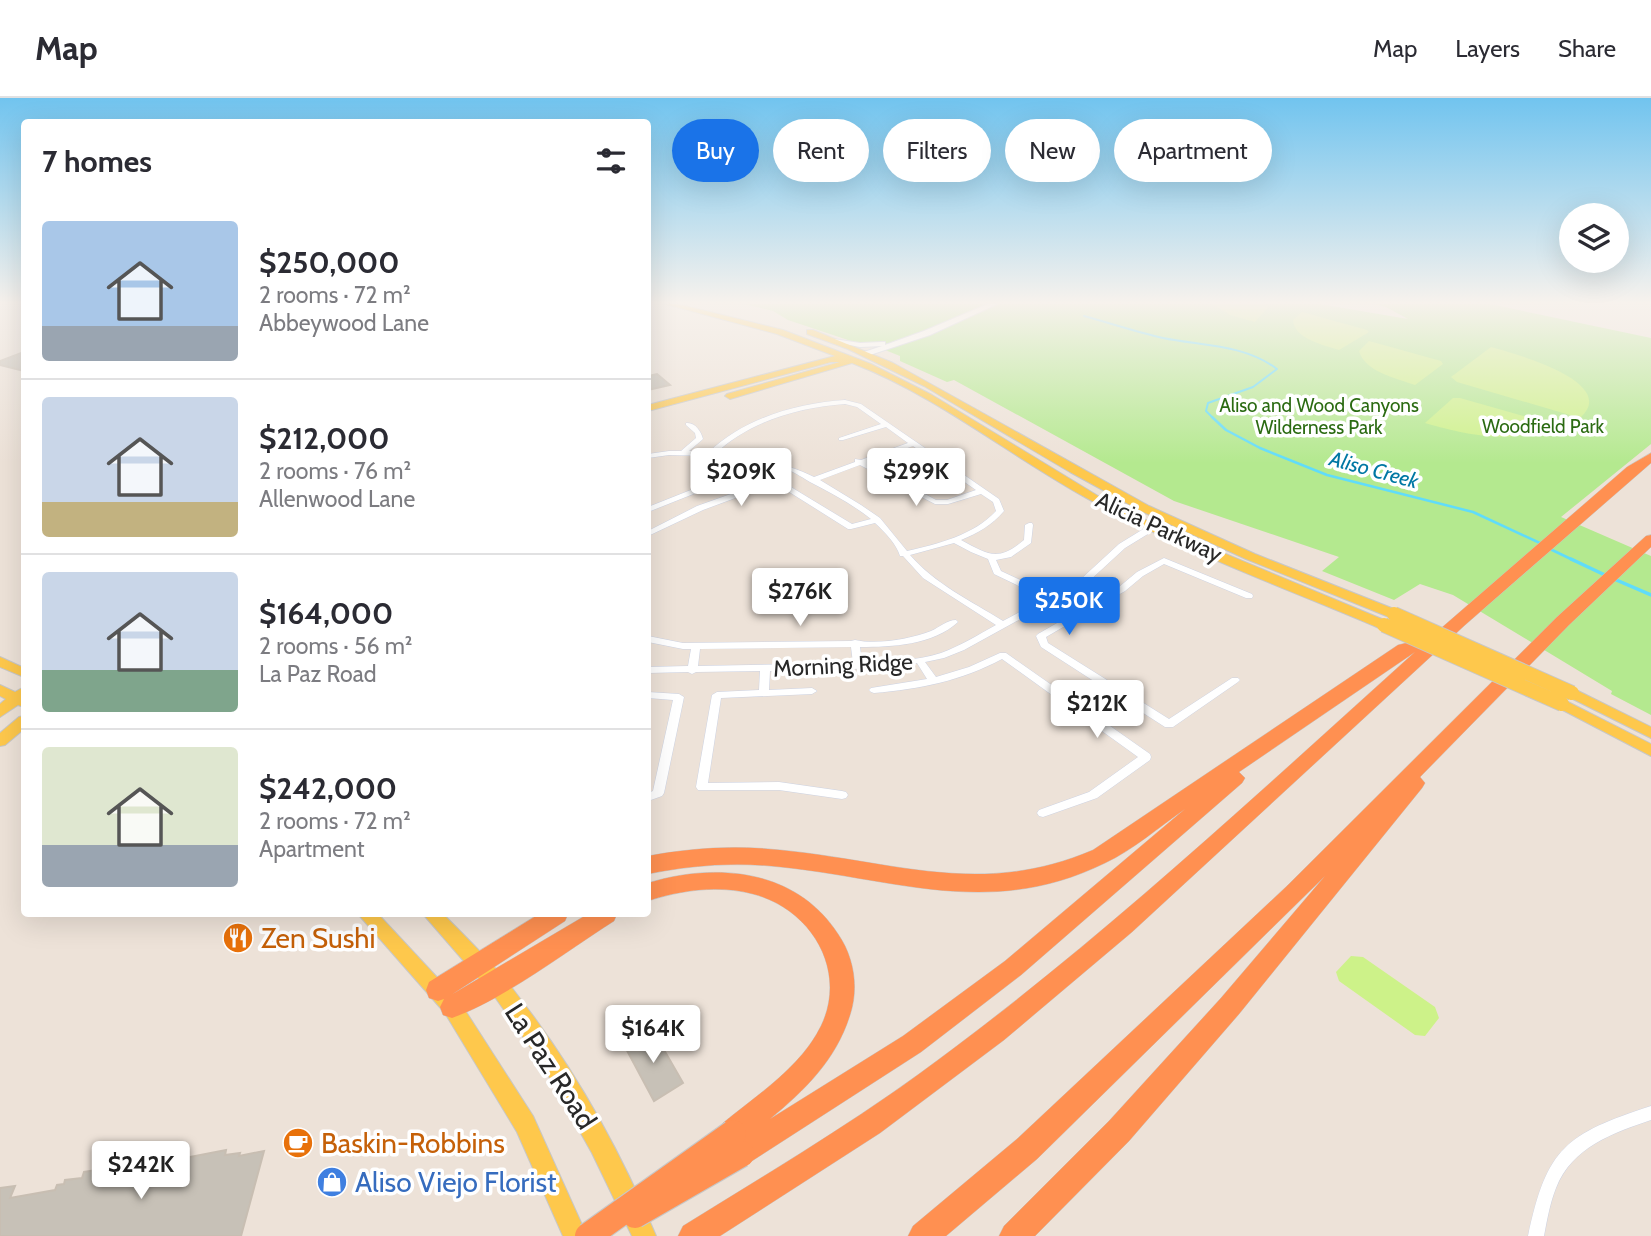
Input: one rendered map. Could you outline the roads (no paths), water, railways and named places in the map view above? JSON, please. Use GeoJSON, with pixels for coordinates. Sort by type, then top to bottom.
{"type":"FeatureCollection","features":[{"type":"Feature","properties":{"kind":"highway"},"geometry":{"type":"LineString","coordinates":[[693,1236],[928,1083],[1063,975],[1242,820],[1436,642],[1632,470],[1651,457]]}},
{"type":"Feature","properties":{"kind":"highway"},"geometry":{"type":"LineString","coordinates":[[1583,515],[1651,470]]}},
{"type":"Feature","properties":{"kind":"highway"},"geometry":{"type":"LineString","coordinates":[[923,1236],[1037,1140],[1295,892],[1563,621],[1651,540]]}},
{"type":"Feature","properties":{"kind":"highway"},"geometry":{"type":"LineString","coordinates":[[1624,565],[1651,555]]}},
{"type":"Feature","properties":{"kind":"highway"},"geometry":{"type":"LineString","coordinates":[[651,864],[724,853],[968,884],[995,885],[1049,876],[1101,856],[1404,649],[1436,642]]}},
{"type":"Feature","properties":{"kind":"highway"},"geometry":{"type":"LineString","coordinates":[[1014,1236],[1119,1131],[1221,1016],[1374,835],[1469,714]]}},
{"type":"Feature","properties":{"kind":"highway"},"geometry":{"type":"LineString","coordinates":[[588,1236],[737,1143],[912,1044],[1013,968],[1094,902],[1293,727]]}},
{"type":"Feature","properties":{"kind":"highway"},"geometry":{"type":"LineString","coordinates":[[599,1236],[737,1143],[806,1070],[830,1036],[842,995],[837,955],[818,922],[790,899],[770,889],[708,879],[651,891]]}},
{"type":"Feature","properties":{"kind":"highway"},"geometry":{"type":"LineString","coordinates":[[445,998],[480,964],[552,917]]}},
{"type":"Feature","properties":{"kind":"highway"},"geometry":{"type":"LineString","coordinates":[[445,998],[496,983],[601,917]]}},
{"type":"Feature","properties":{"kind":"main road","name":"Alicia Parkway"},"geometry":{"type":"LineString","coordinates":[[846,357],[929,397],[1094,498],[1152,527],[1389,620]]}},
{"type":"Feature","properties":{"kind":"main road"},"geometry":{"type":"LineString","coordinates":[[651,407],[831,359],[857,357]]}},
{"type":"Feature","properties":{"kind":"main road","name":"Alicia Parkway"},"geometry":{"type":"LineString","coordinates":[[873,357],[954,397],[1110,491],[1166,519],[1389,620],[1651,733]]}},
{"type":"Feature","properties":{"kind":"main road"},"geometry":{"type":"LineString","coordinates":[[651,416],[844,365],[851,359]]}},
{"type":"Feature","properties":{"kind":"main road"},"geometry":{"type":"LineString","coordinates":[[0,661],[21,672]]}},
{"type":"Feature","properties":{"kind":"main road"},"geometry":{"type":"LineString","coordinates":[[0,690],[21,697]]}},
{"type":"Feature","properties":{"kind":"main road"},"geometry":{"type":"LineString","coordinates":[[0,712],[21,698]]}},
{"type":"Feature","properties":{"kind":"main road","name":"Alicia Parkway"},"geometry":{"type":"LineString","coordinates":[[1567,698],[1651,751]]}},
{"type":"Feature","properties":{"kind":"main road"},"geometry":{"type":"LineString","coordinates":[[0,741],[21,724]]}},
{"type":"Feature","properties":{"kind":"main road"},"geometry":{"type":"LineString","coordinates":[[370,917],[445,998],[525,1124],[575,1236]]}},
{"type":"Feature","properties":{"kind":"main road","name":"La Paz Road"},"geometry":{"type":"LineString","coordinates":[[435,917],[496,983],[549,1056],[593,1129],[644,1236]]}},
{"type":"Feature","properties":{"kind":"street"},"geometry":{"type":"LineString","coordinates":[[651,456],[711,454],[724,441],[756,424],[833,401],[859,405],[996,501],[1000,510],[994,520],[954,539],[903,554]]}},
{"type":"Feature","properties":{"kind":"street"},"geometry":{"type":"LineString","coordinates":[[683,453],[700,439],[698,432],[688,424]]}},
{"type":"Feature","properties":{"kind":"street"},"geometry":{"type":"LineString","coordinates":[[841,439],[888,424]]}},
{"type":"Feature","properties":{"kind":"street"},"geometry":{"type":"LineString","coordinates":[[813,480],[858,461],[914,443]]}},
{"type":"Feature","properties":{"kind":"street"},"geometry":{"type":"LineString","coordinates":[[711,454],[714,463],[733,478]]}},
{"type":"Feature","properties":{"kind":"street"},"geometry":{"type":"LineString","coordinates":[[858,461],[935,502],[948,502],[982,491]]}},
{"type":"Feature","properties":{"kind":"street"},"geometry":{"type":"LineString","coordinates":[[651,509],[733,478],[781,466],[795,469],[877,520],[903,554],[928,577],[1003,625]]}},
{"type":"Feature","properties":{"kind":"street"},"geometry":{"type":"LineString","coordinates":[[651,533],[700,509],[780,481],[851,527],[877,520]]}},
{"type":"Feature","properties":{"kind":"street"},"geometry":{"type":"LineString","coordinates":[[682,496],[700,509]]}},
{"type":"Feature","properties":{"kind":"street","name":"Morning Ridge"},"geometry":{"type":"LineString","coordinates":[[651,670],[858,666],[920,661],[961,648],[1065,592],[1084,581],[1122,546],[1166,519]]}},
{"type":"Feature","properties":{"kind":"street"},"geometry":{"type":"LineString","coordinates":[[954,539],[992,559],[1000,558],[1025,545],[1028,541],[1029,525]]}},
{"type":"Feature","properties":{"kind":"street"},"geometry":{"type":"LineString","coordinates":[[992,559],[997,572],[1028,587]]}},
{"type":"Feature","properties":{"kind":"street"},"geometry":{"type":"LineString","coordinates":[[1235,680],[1169,724],[1044,645],[1041,636],[1164,561],[1249,596]]}},
{"type":"Feature","properties":{"kind":"street"},"geometry":{"type":"LineString","coordinates":[[1065,592],[1091,607]]}},
{"type":"Feature","properties":{"kind":"street"},"geometry":{"type":"LineString","coordinates":[[651,640],[696,646],[890,644],[919,639],[942,631],[954,622]]}},
{"type":"Feature","properties":{"kind":"street"},"geometry":{"type":"LineString","coordinates":[[855,643],[858,666]]}},
{"type":"Feature","properties":{"kind":"street"},"geometry":{"type":"LineString","coordinates":[[692,671],[696,646]]}},
{"type":"Feature","properties":{"kind":"street"},"geometry":{"type":"LineString","coordinates":[[874,690],[934,682],[982,667],[1003,655],[1146,757],[1093,795],[1044,813]]}},
{"type":"Feature","properties":{"kind":"street"},"geometry":{"type":"LineString","coordinates":[[920,661],[934,682]]}},
{"type":"Feature","properties":{"kind":"street"},"geometry":{"type":"LineString","coordinates":[[764,692],[765,669]]}},
{"type":"Feature","properties":{"kind":"street"},"geometry":{"type":"LineString","coordinates":[[812,691],[717,695],[702,787],[779,786],[842,795]]}},
{"type":"Feature","properties":{"kind":"street"},"geometry":{"type":"LineString","coordinates":[[651,695],[679,697],[659,793],[651,796]]}},
{"type":"Feature","properties":{"kind":"street"},"geometry":{"type":"LineString","coordinates":[[1536,1236],[1543,1198],[1558,1165],[1583,1141],[1614,1125],[1651,1113]]}},
{"type":"Feature","properties":{"kind":"waterway","name":"Aliso Creek"},"geometry":{"type":"LineString","coordinates":[[1212,417],[1206,411],[1208,403],[1253,387],[1277,369],[1256,357]]}},
{"type":"Feature","properties":{"kind":"waterway","name":"Aliso Creek"},"geometry":{"type":"LineString","coordinates":[[1212,417],[1226,430],[1260,448],[1327,475],[1473,512],[1542,544]]}},
{"type":"Feature","properties":{"kind":"waterway","name":"Aliso Creek"},"geometry":{"type":"LineString","coordinates":[[1548,548],[1575,561]]}},
{"type":"Feature","properties":{"kind":"waterway","name":"Aliso Creek"},"geometry":{"type":"LineString","coordinates":[[1571,559],[1607,576]]}},
{"type":"Feature","properties":{"kind":"waterway","name":"Aliso Creek"},"geometry":{"type":"LineString","coordinates":[[1614,579],[1651,595]]}},
{"type":"Feature","properties":{"kind":"place","name":"Zen Sushi"},"geometry":{"type":"Point","coordinates":[238,938]}},
{"type":"Feature","properties":{"kind":"place","name":"Baskin-Robbins"},"geometry":{"type":"Point","coordinates":[298,1143]}},
{"type":"Feature","properties":{"kind":"place","name":"Aliso Viejo Florist"},"geometry":{"type":"Point","coordinates":[332,1182]}},
{"type":"Feature","properties":{"kind":"park label","name":"Aliso and Wood Canyons Wilderness Park"},"geometry":{"type":"Point","coordinates":[1319,416]}},
{"type":"Feature","properties":{"kind":"park label","name":"Woodfield Park"},"geometry":{"type":"Point","coordinates":[1543,426]}}]}
